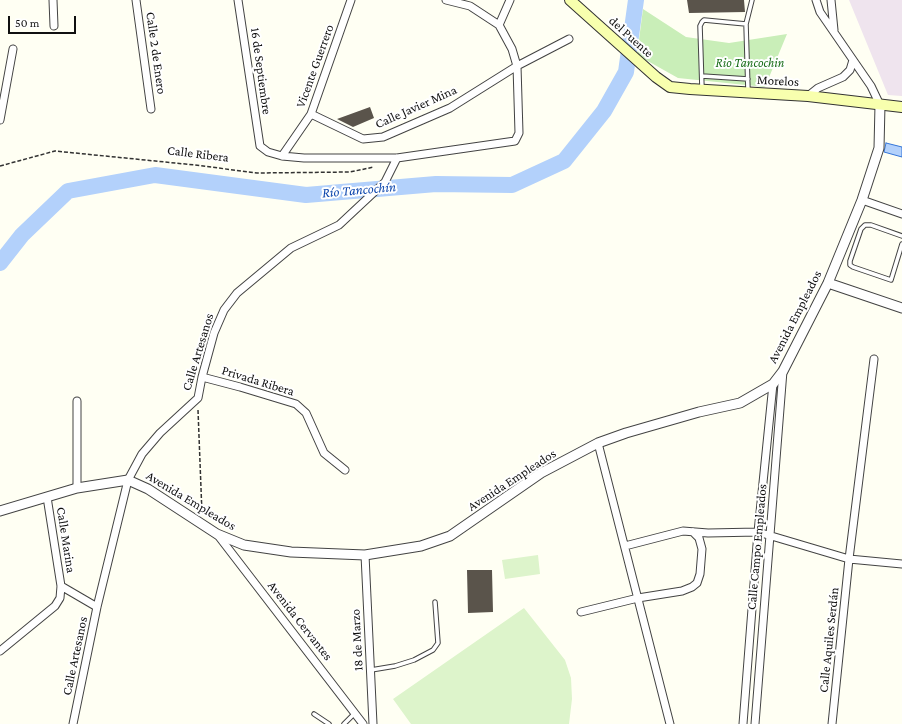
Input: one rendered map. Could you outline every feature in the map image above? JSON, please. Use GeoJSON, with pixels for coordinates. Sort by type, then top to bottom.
{"type":"FeatureCollection","features":[{"type":"Feature","properties":{"kind":"main road","name":"del Puente"},"geometry":{"type":"LineString","coordinates":[[570,0],[656,77]]}},
{"type":"Feature","properties":{"kind":"main road","name":"Morelos"},"geometry":{"type":"LineString","coordinates":[[656,77],[670,87],[808,96],[880,105],[902,106]]}},
{"type":"Feature","properties":{"kind":"street"},"geometry":{"type":"LineString","coordinates":[[53,0],[54,26]]}},
{"type":"Feature","properties":{"kind":"street","name":"Calle 2 de Enero"},"geometry":{"type":"LineString","coordinates":[[136,0],[151,109]]}},
{"type":"Feature","properties":{"kind":"street","name":"16 de Septiembre"},"geometry":{"type":"LineString","coordinates":[[238,0],[260,146],[268,152],[282,156]]}},
{"type":"Feature","properties":{"kind":"street","name":"Vicente Guerrero"},"geometry":{"type":"LineString","coordinates":[[282,156],[311,114],[351,0]]}},
{"type":"Feature","properties":{"kind":"street"},"geometry":{"type":"LineString","coordinates":[[282,156],[304,158],[397,158],[515,141],[519,133],[517,66],[512,49],[498,25],[470,6],[446,0]]}},
{"type":"Feature","properties":{"kind":"street"},"geometry":{"type":"LineString","coordinates":[[498,25],[510,0]]}},
{"type":"Feature","properties":{"kind":"street"},"geometry":{"type":"LineString","coordinates":[[816,0],[820,12],[872,86],[880,105]]}},
{"type":"Feature","properties":{"kind":"street"},"geometry":{"type":"LineString","coordinates":[[831,0],[834,30]]}},
{"type":"Feature","properties":{"kind":"street","name":"Calle Javier Mina"},"geometry":{"type":"LineString","coordinates":[[311,114],[363,139],[383,137],[450,108],[517,66],[569,39]]}},
{"type":"Feature","properties":{"kind":"street"},"geometry":{"type":"LineString","coordinates":[[0,120],[13,49]]}},
{"type":"Feature","properties":{"kind":"street"},"geometry":{"type":"LineString","coordinates":[[808,96],[818,88],[843,77],[850,70],[853,60]]}},
{"type":"Feature","properties":{"kind":"street","name":"Avenida Empleados"},"geometry":{"type":"LineString","coordinates":[[0,511],[77,488],[128,480],[148,489],[217,534],[244,545],[291,552],[365,555],[421,546],[450,536],[541,473],[598,443],[626,433],[699,412],[740,403],[773,384],[783,371],[828,283],[862,200],[879,148],[880,105]]}},
{"type":"Feature","properties":{"kind":"street","name":"Calle Artesanos"},"geometry":{"type":"LineString","coordinates":[[73,724],[98,607],[128,480],[142,454],[182,412],[198,398],[214,333],[224,310],[237,293],[291,248],[339,225],[385,182],[397,158]]}},
{"type":"Feature","properties":{"kind":"street"},"geometry":{"type":"LineString","coordinates":[[862,200],[902,214]]}},
{"type":"Feature","properties":{"kind":"street"},"geometry":{"type":"LineString","coordinates":[[828,283],[902,308]]}},
{"type":"Feature","properties":{"kind":"street","name":"Calle Aquiles Serdán"},"geometry":{"type":"LineString","coordinates":[[832,724],[849,559],[874,359]]}},
{"type":"Feature","properties":{"kind":"street","name":"Calle Campo Empleados"},"geometry":{"type":"LineString","coordinates":[[755,724],[783,371]]}},
{"type":"Feature","properties":{"kind":"street","name":"Privada Ribera"},"geometry":{"type":"LineString","coordinates":[[202,377],[296,404],[306,413],[324,453],[345,470]]}},
{"type":"Feature","properties":{"kind":"street","name":"Calle Campo Empleados"},"geometry":{"type":"LineString","coordinates":[[743,724],[758,532],[773,384]]}},
{"type":"Feature","properties":{"kind":"street"},"geometry":{"type":"LineString","coordinates":[[77,401],[77,488]]}},
{"type":"Feature","properties":{"kind":"street"},"geometry":{"type":"LineString","coordinates":[[598,443],[626,546],[670,724]]}},
{"type":"Feature","properties":{"kind":"street","name":"Calle Marina"},"geometry":{"type":"LineString","coordinates":[[0,651],[55,606],[60,598],[61,586],[47,497]]}},
{"type":"Feature","properties":{"kind":"street"},"geometry":{"type":"LineString","coordinates":[[626,546],[683,531],[758,532],[770,534],[849,559],[902,564]]}},
{"type":"Feature","properties":{"kind":"street"},"geometry":{"type":"LineString","coordinates":[[581,612],[638,598],[682,591],[692,587],[697,583],[700,574],[702,549],[699,538],[693,532]]}},
{"type":"Feature","properties":{"kind":"street","name":"Avenida Cervantes"},"geometry":{"type":"LineString","coordinates":[[217,534],[363,724]]}},
{"type":"Feature","properties":{"kind":"street","name":"18 de Marzo"},"geometry":{"type":"LineString","coordinates":[[365,555],[373,724]]}},
{"type":"Feature","properties":{"kind":"street","name":"Calle Marina"},"geometry":{"type":"LineString","coordinates":[[61,586],[98,607]]}},
{"type":"Feature","properties":{"kind":"lane"},"geometry":{"type":"LineString","coordinates":[[748,92],[746,24],[752,0]]}},
{"type":"Feature","properties":{"kind":"lane"},"geometry":{"type":"LineString","coordinates":[[702,90],[700,26],[702,22],[704,20],[746,24]]}},
{"type":"Feature","properties":{"kind":"lane"},"geometry":{"type":"LineString","coordinates":[[702,76],[748,79]]}},
{"type":"Feature","properties":{"kind":"lane"},"geometry":{"type":"LineString","coordinates":[[902,236],[871,225],[865,225],[861,229],[850,265],[853,268],[891,280],[902,244]]}},
{"type":"Feature","properties":{"kind":"lane"},"geometry":{"type":"LineString","coordinates":[[371,670],[395,666],[414,660],[433,650],[438,643],[435,602]]}},
{"type":"Feature","properties":{"kind":"lane"},"geometry":{"type":"LineString","coordinates":[[344,724],[355,712]]}},
{"type":"Feature","properties":{"kind":"lane"},"geometry":{"type":"LineString","coordinates":[[314,714],[329,724]]}},
{"type":"Feature","properties":{"kind":"path","name":"Calle Ribera"},"geometry":{"type":"LineString","coordinates":[[0,166],[55,151],[195,165],[257,173],[350,172],[380,166]]}},
{"type":"Feature","properties":{"kind":"path"},"geometry":{"type":"LineString","coordinates":[[198,398],[203,524]]}},
{"type":"Feature","properties":{"kind":"shaded area"},"geometry":{"type":"Polygon","coordinates":[[[849,0],[902,0],[902,96],[888,95],[849,0]]]}},
{"type":"Feature","properties":{"kind":"green space","name":"Rio Tancochin"},"geometry":{"type":"Polygon","coordinates":[[[643,9],[686,37],[729,43],[787,34],[765,87],[678,78],[637,55],[643,9]]]}},
{"type":"Feature","properties":{"kind":"green space"},"geometry":{"type":"Polygon","coordinates":[[[538,555],[540,574],[505,579],[502,560],[538,555]]]}},
{"type":"Feature","properties":{"kind":"green space"},"geometry":{"type":"Polygon","coordinates":[[[524,608],[565,660],[571,678],[572,699],[569,724],[411,724],[393,699],[524,608]]]}},
{"type":"Feature","properties":{"kind":"water"},"geometry":{"type":"Polygon","coordinates":[[[886,143],[902,147],[902,157],[884,152],[886,143]]]}},
{"type":"Feature","properties":{"kind":"building"},"geometry":{"type":"Polygon","coordinates":[[[687,0],[744,0],[745,12],[689,13],[687,0]]]}},
{"type":"Feature","properties":{"kind":"building"},"geometry":{"type":"Polygon","coordinates":[[[370,107],[374,118],[353,127],[337,119],[370,107]]]}},
{"type":"Feature","properties":{"kind":"building"},"geometry":{"type":"Polygon","coordinates":[[[467,570],[492,570],[493,612],[468,613],[467,570]]]}},
{"type":"Feature","properties":{"kind":"waterway","name":"Río Tancochín"},"geometry":{"type":"LineString","coordinates":[[0,263],[22,235],[68,191],[155,175],[306,195],[436,184],[512,185],[564,161],[604,111],[626,72],[636,0]]}}]}
